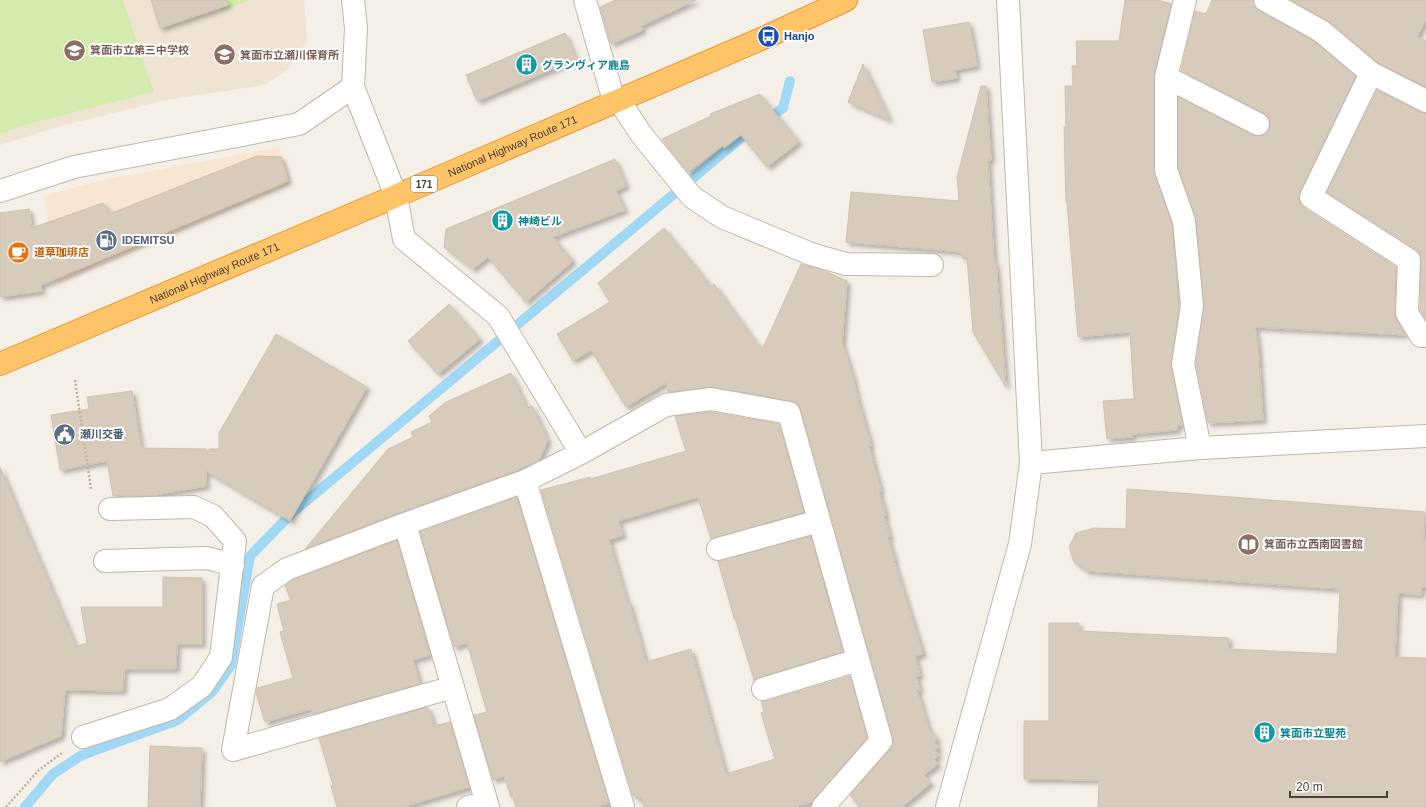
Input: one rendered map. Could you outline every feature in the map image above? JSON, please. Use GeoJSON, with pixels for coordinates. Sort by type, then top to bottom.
{"type":"FeatureCollection","features":[{"type":"Feature","properties":{"kind":"highway","name":"National Highway Route 171"},"geometry":{"type":"LineString","coordinates":[[0,364],[768,36],[846,0]]}},
{"type":"Feature","properties":{"kind":"street"},"geometry":{"type":"LineString","coordinates":[[353,0],[356,28],[353,87],[396,196],[404,239],[498,316],[581,453]]}},
{"type":"Feature","properties":{"kind":"street"},"geometry":{"type":"LineString","coordinates":[[585,0],[616,100],[641,134],[686,189],[722,217],[812,254],[846,264],[932,264]]}},
{"type":"Feature","properties":{"kind":"street"},"geometry":{"type":"LineString","coordinates":[[947,807],[1020,544],[1031,463],[1008,0]]}},
{"type":"Feature","properties":{"kind":"street"},"geometry":{"type":"LineString","coordinates":[[1185,0],[1166,77],[1166,170],[1184,221],[1192,306],[1183,364],[1200,448]]}},
{"type":"Feature","properties":{"kind":"street"},"geometry":{"type":"LineString","coordinates":[[1265,0],[1322,31],[1371,73],[1426,101]]}},
{"type":"Feature","properties":{"kind":"street"},"geometry":{"type":"LineString","coordinates":[[1371,73],[1311,197],[1409,260],[1407,313],[1421,336],[1426,336]]}},
{"type":"Feature","properties":{"kind":"street"},"geometry":{"type":"LineString","coordinates":[[1166,77],[1258,124]]}},
{"type":"Feature","properties":{"kind":"street"},"geometry":{"type":"LineString","coordinates":[[0,191],[74,166],[299,124],[353,87]]}},
{"type":"Feature","properties":{"kind":"street"},"geometry":{"type":"LineString","coordinates":[[105,561],[207,558],[244,581],[287,569],[405,524],[525,481],[581,453],[666,405],[711,399],[789,413],[881,741],[823,807]]}},
{"type":"Feature","properties":{"kind":"street"},"geometry":{"type":"LineString","coordinates":[[1031,463],[1200,448],[1426,436]]}},
{"type":"Feature","properties":{"kind":"street"},"geometry":{"type":"LineString","coordinates":[[525,481],[623,807]]}},
{"type":"Feature","properties":{"kind":"street"},"geometry":{"type":"LineString","coordinates":[[110,509],[194,508],[213,516],[235,541],[244,581],[233,750],[453,687]]}},
{"type":"Feature","properties":{"kind":"street"},"geometry":{"type":"LineString","coordinates":[[718,550],[819,521]]}},
{"type":"Feature","properties":{"kind":"street"},"geometry":{"type":"LineString","coordinates":[[405,524],[453,687],[481,805]]}},
{"type":"Feature","properties":{"kind":"street"},"geometry":{"type":"LineString","coordinates":[[83,737],[170,710],[202,686],[221,657],[244,581]]}},
{"type":"Feature","properties":{"kind":"street"},"geometry":{"type":"LineString","coordinates":[[763,689],[858,660]]}},
{"type":"Feature","properties":{"kind":"path"},"geometry":{"type":"LineString","coordinates":[[75,380],[94,506],[110,509]]}},
{"type":"Feature","properties":{"kind":"path"},"geometry":{"type":"LineString","coordinates":[[6,807],[39,770],[83,737]]}},
{"type":"Feature","properties":{"kind":"shaded area"},"geometry":{"type":"Polygon","coordinates":[[[0,0],[304,0],[307,41],[289,69],[264,85],[166,100],[61,126],[0,145],[0,0]]]}},
{"type":"Feature","properties":{"kind":"shaded area","name":"IDEMITSU"},"geometry":{"type":"Polygon","coordinates":[[[279,147],[293,183],[58,285],[44,196],[97,181],[279,147]]]}},
{"type":"Feature","properties":{"kind":"green space","name":"箕面市立第三中学校"},"geometry":{"type":"Polygon","coordinates":[[[0,0],[123,0],[154,92],[32,123],[0,134],[0,0]]]}},
{"type":"Feature","properties":{"kind":"green space"},"geometry":{"type":"Polygon","coordinates":[[[216,0],[251,0],[220,11],[216,0]]]}},
{"type":"Feature","properties":{"kind":"building"},"geometry":{"type":"Polygon","coordinates":[[[151,0],[227,0],[228,5],[160,28],[151,0]]]}},
{"type":"Feature","properties":{"kind":"building"},"geometry":{"type":"Polygon","coordinates":[[[615,0],[696,0],[641,26],[643,30],[611,44],[600,7],[615,0]]]}},
{"type":"Feature","properties":{"kind":"building"},"geometry":{"type":"Polygon","coordinates":[[[1125,0],[1158,0],[1171,4],[1154,77],[1154,170],[1172,224],[1179,306],[1171,366],[1183,425],[1177,425],[1177,430],[1132,434],[1133,437],[1107,439],[1103,401],[1134,399],[1130,332],[1078,337],[1066,202],[1064,127],[1066,127],[1065,86],[1073,86],[1072,66],[1077,66],[1076,41],[1119,41],[1125,0]]]}},
{"type":"Feature","properties":{"kind":"building"},"geometry":{"type":"Polygon","coordinates":[[[1212,0],[1253,0],[1254,6],[1259,11],[1314,41],[1356,76],[1300,192],[1299,198],[1300,203],[1304,208],[1396,267],[1396,320],[1406,335],[1255,327],[1258,345],[1263,420],[1208,423],[1196,364],[1204,305],[1196,220],[1178,168],[1178,97],[1253,135],[1259,136],[1265,134],[1269,130],[1270,124],[1269,118],[1264,113],[1181,70],[1195,11],[1206,14],[1212,0]]]}},
{"type":"Feature","properties":{"kind":"building"},"geometry":{"type":"Polygon","coordinates":[[[1291,0],[1426,0],[1426,20],[1417,37],[1426,41],[1426,87],[1378,63],[1329,21],[1291,0]]]}},
{"type":"Feature","properties":{"kind":"building"},"geometry":{"type":"Polygon","coordinates":[[[969,22],[977,66],[955,70],[957,78],[932,82],[923,30],[969,22]]]}},
{"type":"Feature","properties":{"kind":"building","name":"グランヴィア鹿島"},"geometry":{"type":"Polygon","coordinates":[[[565,33],[576,59],[477,101],[466,75],[565,33]]]}},
{"type":"Feature","properties":{"kind":"building"},"geometry":{"type":"Polygon","coordinates":[[[863,64],[890,120],[848,102],[863,64]]]}},
{"type":"Feature","properties":{"kind":"building"},"geometry":{"type":"Polygon","coordinates":[[[981,86],[986,86],[991,160],[988,160],[994,263],[996,263],[1006,387],[973,332],[967,258],[963,259],[962,252],[846,242],[851,192],[959,201],[957,177],[981,86]]]}},
{"type":"Feature","properties":{"kind":"building"},"geometry":{"type":"Polygon","coordinates":[[[1377,90],[1420,112],[1426,113],[1426,320],[1420,310],[1420,254],[1416,249],[1327,192],[1377,90]]]}},
{"type":"Feature","properties":{"kind":"building"},"geometry":{"type":"Polygon","coordinates":[[[760,94],[799,142],[767,167],[741,135],[724,148],[723,145],[688,172],[662,139],[711,116],[710,114],[760,94]]]}},
{"type":"Feature","properties":{"kind":"building","name":"IDEMITSU"},"geometry":{"type":"Polygon","coordinates":[[[257,156],[281,157],[288,181],[41,285],[42,291],[0,297],[0,213],[29,209],[32,228],[103,203],[109,214],[257,156]]]}},
{"type":"Feature","properties":{"kind":"building","name":"神崎ビル"},"geometry":{"type":"Polygon","coordinates":[[[615,159],[626,186],[616,191],[625,210],[553,237],[573,261],[526,302],[488,257],[473,269],[444,247],[446,229],[615,159]]]}},
{"type":"Feature","properties":{"kind":"building"},"geometry":{"type":"Polygon","coordinates":[[[664,228],[711,286],[714,284],[762,350],[801,264],[827,272],[847,281],[842,343],[853,377],[871,446],[869,446],[881,491],[879,492],[886,515],[884,516],[890,537],[888,538],[923,654],[915,656],[920,676],[916,676],[920,690],[917,690],[929,729],[938,739],[934,742],[939,747],[935,750],[939,755],[934,759],[938,764],[924,775],[931,783],[902,807],[860,807],[850,795],[890,749],[893,744],[893,738],[801,410],[798,404],[791,401],[713,387],[668,392],[666,383],[626,407],[591,350],[573,361],[557,334],[610,302],[598,283],[664,228]]]}},
{"type":"Feature","properties":{"kind":"building"},"geometry":{"type":"Polygon","coordinates":[[[449,304],[480,339],[438,374],[408,341],[449,304]]]}},
{"type":"Feature","properties":{"kind":"building"},"geometry":{"type":"Polygon","coordinates":[[[276,334],[367,387],[290,521],[206,471],[206,486],[149,496],[113,496],[107,461],[60,470],[51,415],[89,409],[87,397],[132,391],[141,448],[206,449],[206,454],[209,449],[219,449],[219,433],[276,334]]]}},
{"type":"Feature","properties":{"kind":"building"},"geometry":{"type":"Polygon","coordinates":[[[511,373],[527,408],[532,406],[548,440],[539,460],[520,469],[305,549],[388,449],[413,437],[411,432],[432,422],[429,416],[446,402],[511,373]]]}},
{"type":"Feature","properties":{"kind":"building"},"geometry":{"type":"Polygon","coordinates":[[[711,412],[779,424],[804,512],[711,539],[698,497],[618,521],[623,535],[609,540],[646,662],[691,649],[726,774],[775,759],[761,713],[764,712],[761,701],[767,701],[850,676],[867,738],[812,802],[794,807],[644,807],[641,798],[637,799],[636,795],[633,796],[541,490],[590,477],[590,479],[686,451],[675,416],[711,412]]]}},
{"type":"Feature","properties":{"kind":"building"},"geometry":{"type":"Polygon","coordinates":[[[0,467],[76,647],[87,643],[81,607],[163,607],[163,577],[202,578],[202,644],[177,644],[176,669],[124,669],[123,691],[65,690],[61,736],[0,762],[0,467]]]}},
{"type":"Feature","properties":{"kind":"building"},"geometry":{"type":"Polygon","coordinates":[[[1127,489],[1425,512],[1424,541],[1426,541],[1426,587],[1421,587],[1421,595],[1398,593],[1395,657],[1426,658],[1426,807],[1098,807],[1099,780],[1024,779],[1024,721],[1049,721],[1049,623],[1079,623],[1079,631],[1229,638],[1228,649],[1337,654],[1340,589],[1087,571],[1074,562],[1069,547],[1076,533],[1094,528],[1126,529],[1127,489]]]}},
{"type":"Feature","properties":{"kind":"building"},"geometry":{"type":"Polygon","coordinates":[[[517,497],[609,803],[596,807],[516,807],[504,776],[493,780],[474,715],[487,712],[467,643],[454,647],[420,532],[517,497]]]}},
{"type":"Feature","properties":{"kind":"building"},"geometry":{"type":"Polygon","coordinates":[[[811,536],[843,652],[759,677],[754,680],[718,561],[811,536]]]}},
{"type":"Feature","properties":{"kind":"building"},"geometry":{"type":"Polygon","coordinates":[[[397,540],[430,655],[413,660],[420,684],[312,714],[311,709],[265,722],[256,693],[257,688],[293,678],[280,632],[284,631],[277,604],[291,600],[285,586],[293,580],[397,540]]]}},
{"type":"Feature","properties":{"kind":"building"},"geometry":{"type":"Polygon","coordinates":[[[427,707],[434,726],[450,722],[469,787],[404,807],[337,807],[331,786],[333,785],[319,738],[427,707]]]}},
{"type":"Feature","properties":{"kind":"building"},"geometry":{"type":"Polygon","coordinates":[[[150,746],[202,748],[200,807],[148,807],[150,746]]]}},
{"type":"Feature","properties":{"kind":"waterway"},"geometry":{"type":"LineString","coordinates":[[25,807],[53,774],[82,755],[178,720],[212,692],[231,665],[250,556],[292,513],[741,138],[783,108],[790,81]]}},
{"type":"Feature","properties":{"kind":"place","name":"Hanjo"},"geometry":{"type":"Point","coordinates":[768,36]}},
{"type":"Feature","properties":{"kind":"place","name":"箕面市立第三中学校"},"geometry":{"type":"Point","coordinates":[75,50]}},
{"type":"Feature","properties":{"kind":"place","name":"箕面市立瀬川保育所"},"geometry":{"type":"Point","coordinates":[225,55]}},
{"type":"Feature","properties":{"kind":"place","name":"グランヴィア鹿島"},"geometry":{"type":"Point","coordinates":[527,65]}},
{"type":"Feature","properties":{"kind":"place","name":"神崎ビル"},"geometry":{"type":"Point","coordinates":[503,221]}},
{"type":"Feature","properties":{"kind":"place","name":"IDEMITSU"},"geometry":{"type":"Point","coordinates":[106,240]}},
{"type":"Feature","properties":{"kind":"place","name":"道草珈琲店"},"geometry":{"type":"Point","coordinates":[18,252]}},
{"type":"Feature","properties":{"kind":"place","name":"瀬川交番"},"geometry":{"type":"Point","coordinates":[65,434]}},
{"type":"Feature","properties":{"kind":"place","name":"箕面市立西南図書館"},"geometry":{"type":"Point","coordinates":[1248,544]}},
{"type":"Feature","properties":{"kind":"place","name":"箕面市立聖苑"},"geometry":{"type":"Point","coordinates":[1264,733]}}]}
